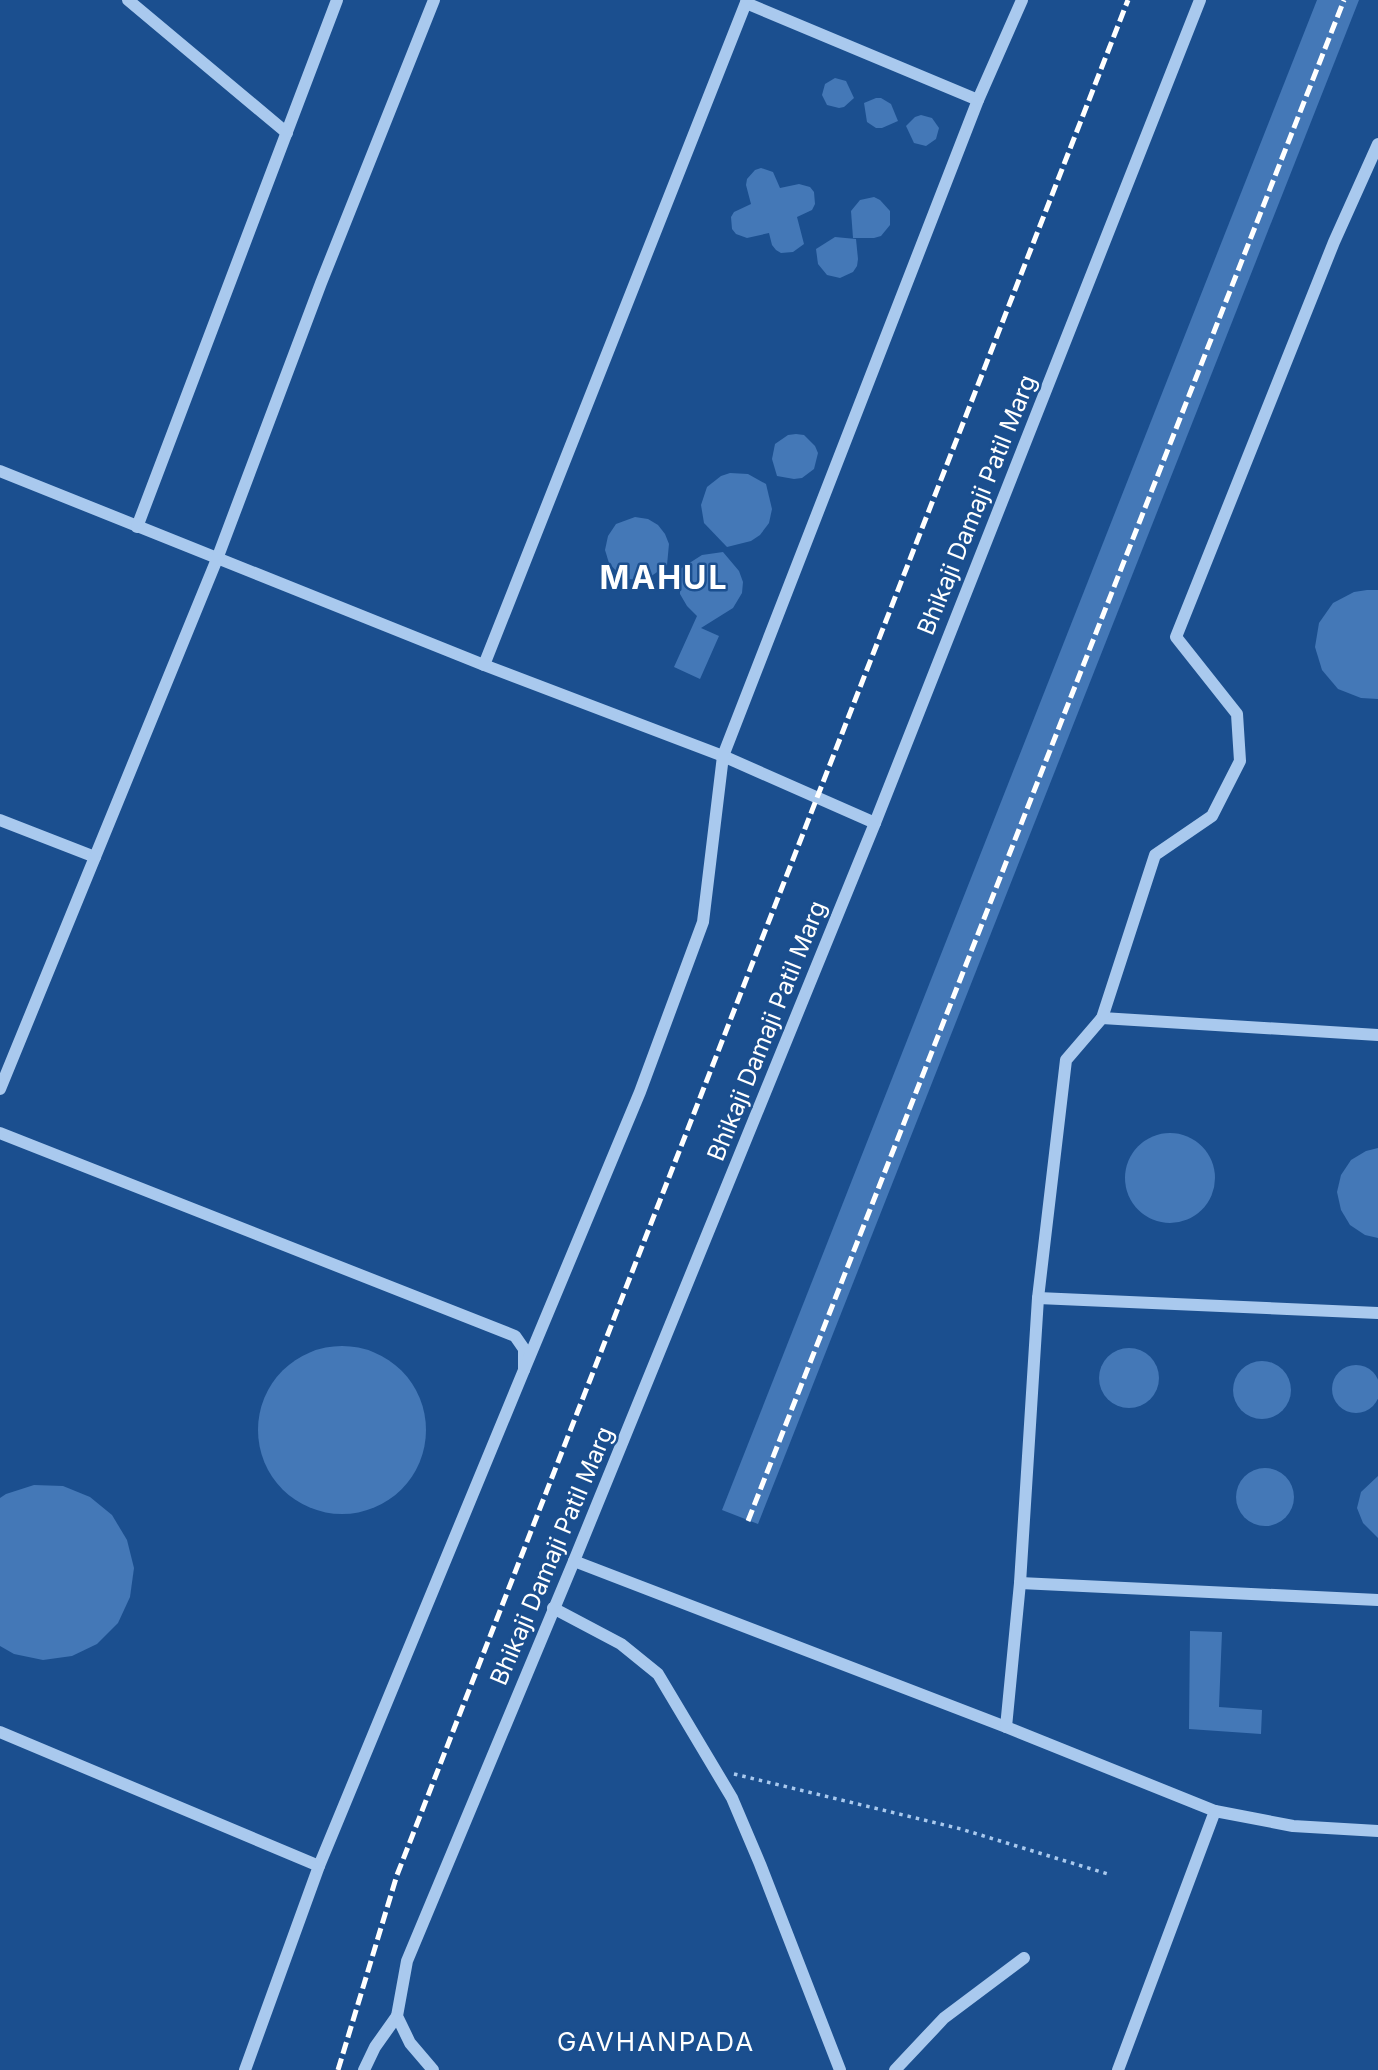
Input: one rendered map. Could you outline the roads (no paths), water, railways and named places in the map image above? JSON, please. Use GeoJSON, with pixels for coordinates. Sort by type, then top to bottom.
{"type":"FeatureCollection","features":[{"type":"Feature","properties":{"kind":"street"},"geometry":{"type":"LineString","coordinates":[[128,0],[288,133]]}},
{"type":"Feature","properties":{"kind":"street"},"geometry":{"type":"LineString","coordinates":[[137,527],[337,0]]}},
{"type":"Feature","properties":{"kind":"street"},"geometry":{"type":"LineString","coordinates":[[0,1089],[217,559],[321,283],[434,0]]}},
{"type":"Feature","properties":{"kind":"street"},"geometry":{"type":"LineString","coordinates":[[245,2070],[319,1866],[640,1092],[703,922],[723,757],[978,100],[1022,0]]}},
{"type":"Feature","properties":{"kind":"street","name":"Bhikaji Damaji Patil Marg"},"geometry":{"type":"LineString","coordinates":[[397,2016],[407,1961],[574,1562],[875,823],[1200,0]]}},
{"type":"Feature","properties":{"kind":"street"},"geometry":{"type":"LineString","coordinates":[[484,665],[747,1],[978,100]]}},
{"type":"Feature","properties":{"kind":"street"},"geometry":{"type":"LineString","coordinates":[[1006,1727],[1020,1583],[1038,1298],[1066,1060],[1101,1018],[1155,855],[1212,816],[1240,761],[1237,714],[1175,637],[1329,255],[1378,144]]}},
{"type":"Feature","properties":{"kind":"street"},"geometry":{"type":"LineString","coordinates":[[0,471],[484,665],[723,757],[875,823]]}},
{"type":"Feature","properties":{"kind":"street"},"geometry":{"type":"LineString","coordinates":[[0,820],[95,858]]}},
{"type":"Feature","properties":{"kind":"street"},"geometry":{"type":"LineString","coordinates":[[1101,1018],[1378,1035]]}},
{"type":"Feature","properties":{"kind":"street"},"geometry":{"type":"LineString","coordinates":[[0,1133],[515,1336],[524,1349],[524,1370]]}},
{"type":"Feature","properties":{"kind":"street"},"geometry":{"type":"LineString","coordinates":[[1038,1298],[1378,1313]]}},
{"type":"Feature","properties":{"kind":"street"},"geometry":{"type":"LineString","coordinates":[[574,1562],[1006,1727],[1215,1811],[1293,1826],[1378,1831]]}},
{"type":"Feature","properties":{"kind":"street"},"geometry":{"type":"LineString","coordinates":[[1020,1583],[1378,1600]]}},
{"type":"Feature","properties":{"kind":"street"},"geometry":{"type":"LineString","coordinates":[[553,1608],[621,1644],[658,1674],[732,1798],[840,2070]]}},
{"type":"Feature","properties":{"kind":"street"},"geometry":{"type":"LineString","coordinates":[[0,1732],[319,1866]]}},
{"type":"Feature","properties":{"kind":"street"},"geometry":{"type":"LineString","coordinates":[[1118,2070],[1215,1811]]}},
{"type":"Feature","properties":{"kind":"street"},"geometry":{"type":"LineString","coordinates":[[895,2070],[944,2018],[1024,1958]]}},
{"type":"Feature","properties":{"kind":"street"},"geometry":{"type":"LineString","coordinates":[[364,2070],[374,2048],[397,2016],[410,2043],[433,2070]]}},
{"type":"Feature","properties":{"kind":"railway"},"geometry":{"type":"LineString","coordinates":[[338,2070],[397,1875],[1128,0]]}},
{"type":"Feature","properties":{"kind":"railway"},"geometry":{"type":"LineString","coordinates":[[748,1521],[1344,0]]}},
{"type":"Feature","properties":{"kind":"district","name":"MAHUL"},"geometry":{"type":"Point","coordinates":[664,578]}},
{"type":"Feature","properties":{"kind":"district","name":"GAVHANPADA"},"geometry":{"type":"Point","coordinates":[656,2042]}}]}
